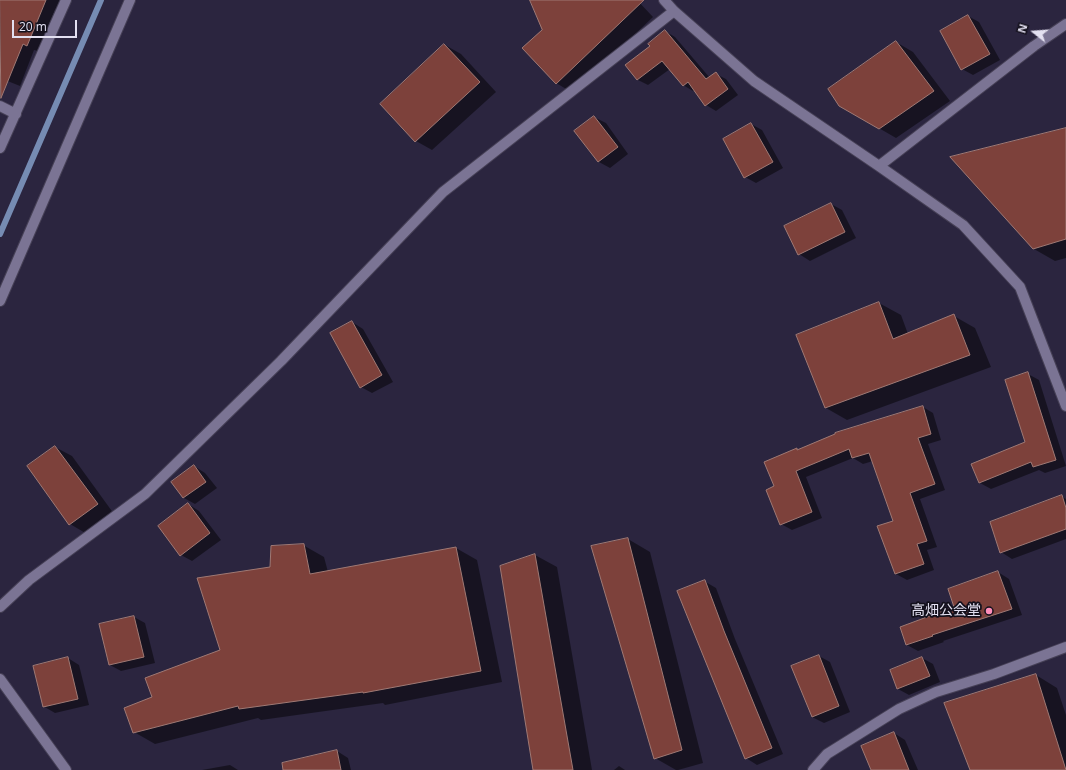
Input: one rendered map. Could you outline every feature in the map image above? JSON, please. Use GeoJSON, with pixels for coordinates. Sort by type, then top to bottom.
{"type":"FeatureCollection","features":[{"type":"Feature","properties":{"kind":"street"},"geometry":{"type":"LineString","coordinates":[[0,148],[66,0]]}},
{"type":"Feature","properties":{"kind":"street"},"geometry":{"type":"LineString","coordinates":[[0,301],[130,0]]}},
{"type":"Feature","properties":{"kind":"street"},"geometry":{"type":"LineString","coordinates":[[664,0],[674,11],[754,81],[963,225],[1020,287],[1066,406]]}},
{"type":"Feature","properties":{"kind":"street"},"geometry":{"type":"LineString","coordinates":[[0,607],[29,580],[145,494],[281,361],[443,192],[674,11]]}},
{"type":"Feature","properties":{"kind":"street"},"geometry":{"type":"LineString","coordinates":[[879,166],[1034,46],[1066,24]]}},
{"type":"Feature","properties":{"kind":"street"},"geometry":{"type":"LineString","coordinates":[[0,106],[16,114]]}},
{"type":"Feature","properties":{"kind":"street"},"geometry":{"type":"LineString","coordinates":[[813,770],[827,754],[899,709],[936,692],[994,674],[1066,647]]}},
{"type":"Feature","properties":{"kind":"street"},"geometry":{"type":"LineString","coordinates":[[0,679],[66,770]]}},
{"type":"Feature","properties":{"kind":"building"},"geometry":{"type":"Polygon","coordinates":[[[0,0],[46,0],[27,46],[23,44],[1,98],[0,0]]]}},
{"type":"Feature","properties":{"kind":"building"},"geometry":{"type":"Polygon","coordinates":[[[530,0],[644,0],[556,84],[522,48],[542,30],[530,0]]]}},
{"type":"Feature","properties":{"kind":"building"},"geometry":{"type":"Polygon","coordinates":[[[968,15],[990,54],[961,70],[940,31],[968,15]]]}},
{"type":"Feature","properties":{"kind":"building"},"geometry":{"type":"Polygon","coordinates":[[[665,30],[706,79],[716,72],[728,89],[705,106],[688,82],[683,86],[662,61],[637,80],[625,65],[650,46],[648,44],[665,30]]]}},
{"type":"Feature","properties":{"kind":"building"},"geometry":{"type":"Polygon","coordinates":[[[896,41],[934,91],[879,129],[839,106],[828,89],[896,41]]]}},
{"type":"Feature","properties":{"kind":"building"},"geometry":{"type":"Polygon","coordinates":[[[444,44],[480,82],[415,142],[380,104],[444,44]]]}},
{"type":"Feature","properties":{"kind":"building"},"geometry":{"type":"Polygon","coordinates":[[[594,116],[618,147],[598,162],[574,131],[594,116]]]}},
{"type":"Feature","properties":{"kind":"building"},"geometry":{"type":"Polygon","coordinates":[[[751,123],[773,162],[744,178],[723,139],[751,123]]]}},
{"type":"Feature","properties":{"kind":"building"},"geometry":{"type":"Polygon","coordinates":[[[1066,128],[1066,239],[1033,249],[950,157],[1066,128]]]}},
{"type":"Feature","properties":{"kind":"building"},"geometry":{"type":"Polygon","coordinates":[[[831,203],[845,232],[798,255],[784,226],[831,203]]]}},
{"type":"Feature","properties":{"kind":"building"},"geometry":{"type":"Polygon","coordinates":[[[879,302],[893,339],[954,314],[970,355],[825,408],[796,335],[879,302]]]}},
{"type":"Feature","properties":{"kind":"building"},"geometry":{"type":"Polygon","coordinates":[[[352,321],[382,375],[360,388],[330,333],[352,321]]]}},
{"type":"Feature","properties":{"kind":"building"},"geometry":{"type":"Polygon","coordinates":[[[1028,372],[1056,460],[1033,467],[1031,462],[979,483],[971,464],[1025,442],[1005,380],[1028,372]]]}},
{"type":"Feature","properties":{"kind":"building"},"geometry":{"type":"Polygon","coordinates":[[[923,406],[931,434],[918,438],[935,484],[910,493],[927,541],[917,544],[924,564],[895,574],[877,526],[893,521],[869,453],[852,458],[849,449],[796,471],[812,512],[780,525],[766,490],[774,486],[764,462],[797,448],[797,450],[835,433],[923,406]]]}},
{"type":"Feature","properties":{"kind":"building"},"geometry":{"type":"Polygon","coordinates":[[[55,446],[98,504],[69,525],[27,466],[55,446]]]}},
{"type":"Feature","properties":{"kind":"building"},"geometry":{"type":"Polygon","coordinates":[[[194,465],[206,482],[183,498],[171,482],[194,465]]]}},
{"type":"Feature","properties":{"kind":"building"},"geometry":{"type":"Polygon","coordinates":[[[1062,495],[1066,508],[1066,529],[1000,553],[990,522],[1062,495]]]}},
{"type":"Feature","properties":{"kind":"building"},"geometry":{"type":"Polygon","coordinates":[[[188,503],[210,533],[180,556],[158,526],[188,503]]]}},
{"type":"Feature","properties":{"kind":"building"},"geometry":{"type":"Polygon","coordinates":[[[628,538],[682,750],[654,759],[591,546],[628,538]]]}},
{"type":"Feature","properties":{"kind":"building"},"geometry":{"type":"Polygon","coordinates":[[[304,544],[310,574],[456,547],[481,671],[363,693],[239,709],[238,706],[133,733],[124,708],[152,697],[145,678],[220,650],[197,578],[270,567],[271,546],[304,544]]]}},
{"type":"Feature","properties":{"kind":"building"},"geometry":{"type":"Polygon","coordinates":[[[535,554],[573,770],[533,770],[500,566],[535,554]]]}},
{"type":"Feature","properties":{"kind":"building"},"geometry":{"type":"Polygon","coordinates":[[[998,571],[1012,609],[906,645],[900,627],[954,607],[948,589],[998,571]]]}},
{"type":"Feature","properties":{"kind":"building"},"geometry":{"type":"Polygon","coordinates":[[[705,580],[724,631],[772,748],[745,759],[677,591],[705,580]]]}},
{"type":"Feature","properties":{"kind":"building"},"geometry":{"type":"Polygon","coordinates":[[[134,616],[144,657],[109,665],[99,624],[134,616]]]}},
{"type":"Feature","properties":{"kind":"building"},"geometry":{"type":"Polygon","coordinates":[[[819,655],[839,706],[812,717],[791,666],[819,655]]]}},
{"type":"Feature","properties":{"kind":"building"},"geometry":{"type":"Polygon","coordinates":[[[68,657],[78,699],[43,707],[33,666],[68,657]]]}},
{"type":"Feature","properties":{"kind":"building"},"geometry":{"type":"Polygon","coordinates":[[[922,657],[930,676],[897,689],[890,670],[922,657]]]}},
{"type":"Feature","properties":{"kind":"building"},"geometry":{"type":"Polygon","coordinates":[[[1036,674],[1066,770],[970,770],[944,703],[1036,674]]]}},
{"type":"Feature","properties":{"kind":"building"},"geometry":{"type":"Polygon","coordinates":[[[894,732],[909,770],[871,770],[861,746],[894,732]]]}},
{"type":"Feature","properties":{"kind":"building"},"geometry":{"type":"Polygon","coordinates":[[[337,750],[341,770],[283,770],[282,763],[337,750]]]}},
{"type":"Feature","properties":{"kind":"waterway"},"geometry":{"type":"LineString","coordinates":[[0,234],[101,0]]}},
{"type":"Feature","properties":{"kind":"place","name":"高畑公会堂"},"geometry":{"type":"Point","coordinates":[989,611]}}]}
